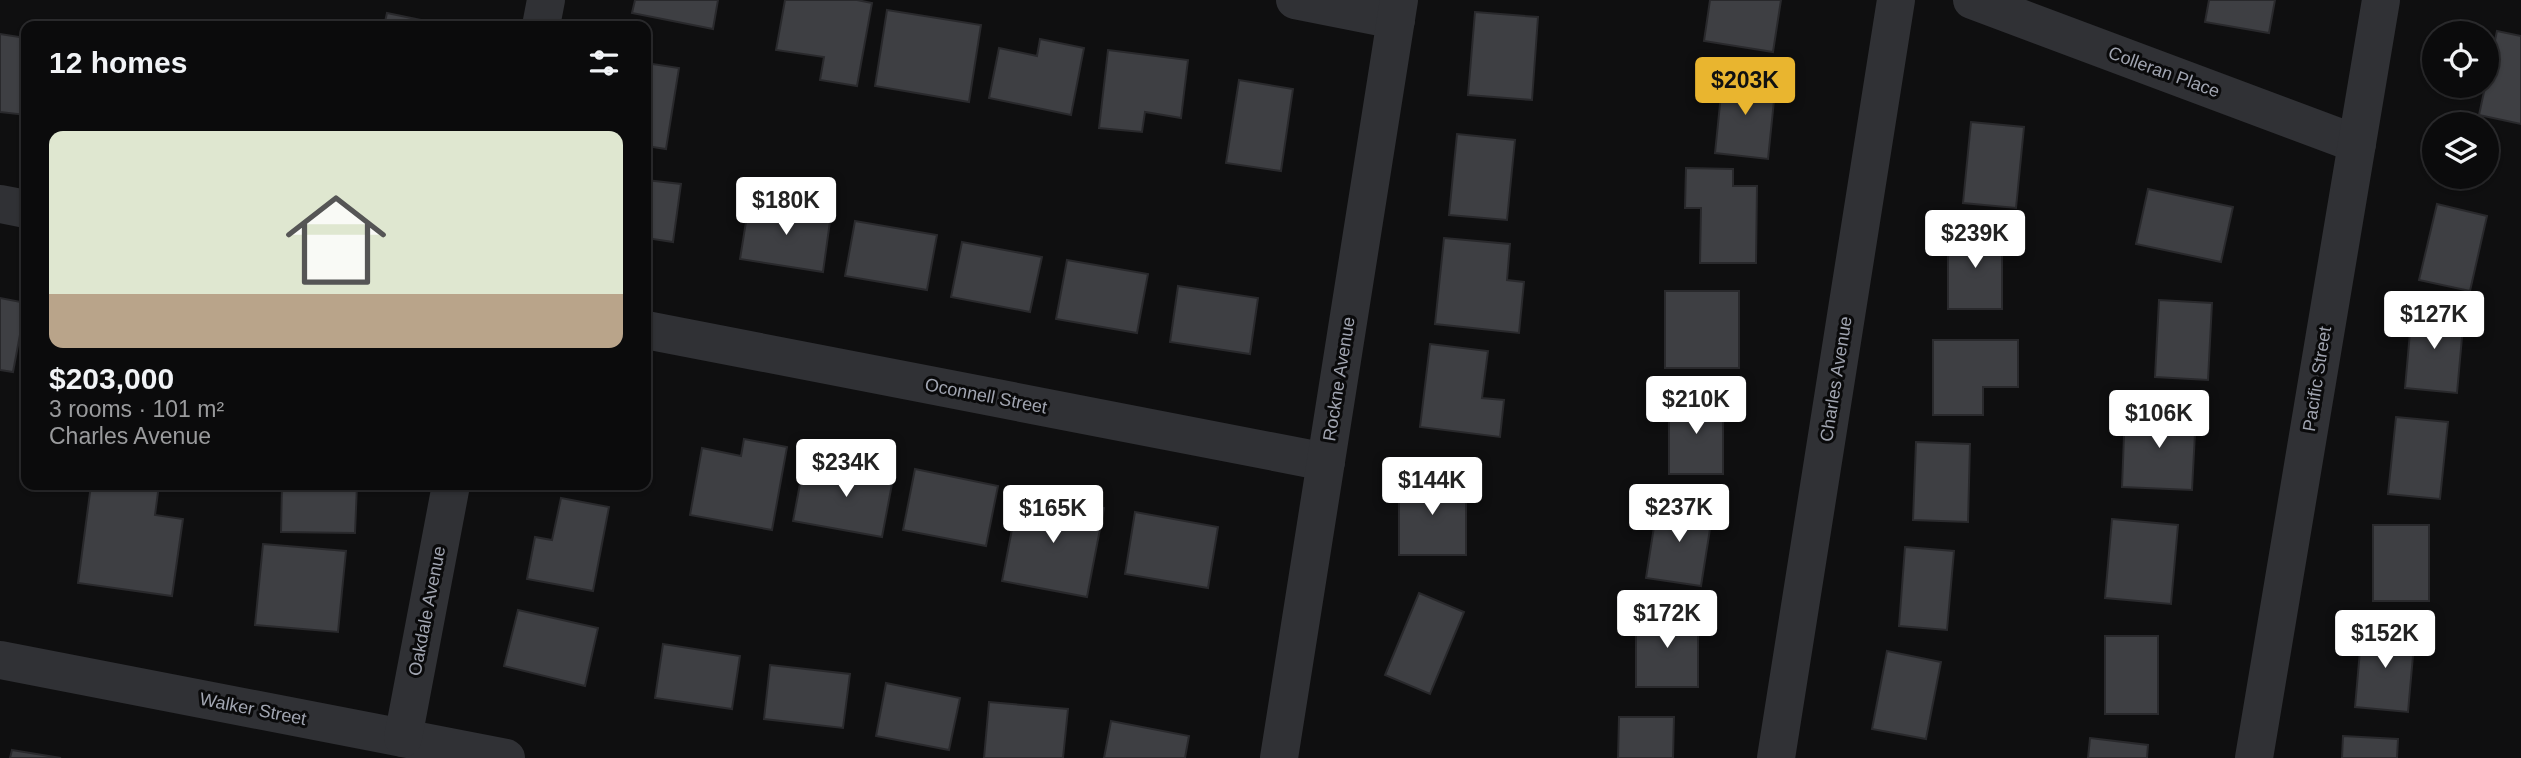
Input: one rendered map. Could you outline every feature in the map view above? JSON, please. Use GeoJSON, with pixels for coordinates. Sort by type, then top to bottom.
{"type":"FeatureCollection","features":[{"type":"Feature","properties":{"kind":"street"},"geometry":{"type":"LineString","coordinates":[[542,21],[546,0]]}},
{"type":"Feature","properties":{"kind":"street"},"geometry":{"type":"LineString","coordinates":[[1294,0],[1397,10]]}},
{"type":"Feature","properties":{"kind":"street","name":"Charles Avenue"},"geometry":{"type":"LineString","coordinates":[[1776,758],[1896,0]]}},
{"type":"Feature","properties":{"kind":"street","name":"Colleran Place"},"geometry":{"type":"LineString","coordinates":[[1972,0],[2357,144]]}},
{"type":"Feature","properties":{"kind":"street","name":"Pacific Street"},"geometry":{"type":"LineString","coordinates":[[2254,758],[2381,0]]}},
{"type":"Feature","properties":{"kind":"street","name":"Rockne Avenue"},"geometry":{"type":"LineString","coordinates":[[1279,758],[1397,10]]}},
{"type":"Feature","properties":{"kind":"street"},"geometry":{"type":"LineString","coordinates":[[0,204],[21,208]]}},
{"type":"Feature","properties":{"kind":"street","name":"Oconnell Street"},"geometry":{"type":"LineString","coordinates":[[651,331],[1326,463]]}},
{"type":"Feature","properties":{"kind":"street","name":"Oakdale Avenue"},"geometry":{"type":"LineString","coordinates":[[403,738],[450,490]]}},
{"type":"Feature","properties":{"kind":"street","name":"Walker Street"},"geometry":{"type":"LineString","coordinates":[[0,660],[403,738],[447,752],[506,758]]}},
{"type":"Feature","properties":{"kind":"building"},"geometry":{"type":"Polygon","coordinates":[[[635,0],[718,0],[713,29],[632,13],[635,0]]]}},
{"type":"Feature","properties":{"kind":"building"},"geometry":{"type":"Polygon","coordinates":[[[785,0],[857,0],[872,3],[857,86],[820,80],[824,57],[776,50],[785,0]]]}},
{"type":"Feature","properties":{"kind":"building"},"geometry":{"type":"Polygon","coordinates":[[[1710,0],[1781,0],[1773,52],[1704,41],[1710,0]]]}},
{"type":"Feature","properties":{"kind":"building"},"geometry":{"type":"Polygon","coordinates":[[[2209,0],[2275,0],[2269,33],[2205,22],[2209,0]]]}},
{"type":"Feature","properties":{"kind":"building"},"geometry":{"type":"Polygon","coordinates":[[[887,10],[981,25],[969,102],[875,86],[887,10]]]}},
{"type":"Feature","properties":{"kind":"building"},"geometry":{"type":"Polygon","coordinates":[[[1475,12],[1538,17],[1532,100],[1468,95],[1475,12]]]}},
{"type":"Feature","properties":{"kind":"building"},"geometry":{"type":"Polygon","coordinates":[[[387,13],[426,21],[385,21],[387,13]]]}},
{"type":"Feature","properties":{"kind":"building"},"geometry":{"type":"Polygon","coordinates":[[[2499,31],[2521,36],[2521,124],[2499,119],[2499,112],[2480,112],[2483,98],[2499,98],[2499,31]]]}},
{"type":"Feature","properties":{"kind":"building"},"geometry":{"type":"Polygon","coordinates":[[[0,34],[21,37],[21,114],[0,112],[0,34]]]}},
{"type":"Feature","properties":{"kind":"building"},"geometry":{"type":"Polygon","coordinates":[[[1040,39],[1084,48],[1071,115],[989,98],[999,48],[1037,56],[1040,39]]]}},
{"type":"Feature","properties":{"kind":"building"},"geometry":{"type":"Polygon","coordinates":[[[1108,50],[1188,60],[1181,118],[1145,112],[1142,132],[1099,128],[1108,50]]]}},
{"type":"Feature","properties":{"kind":"building"},"geometry":{"type":"Polygon","coordinates":[[[651,64],[679,68],[666,149],[651,147],[651,64]]]}},
{"type":"Feature","properties":{"kind":"building"},"geometry":{"type":"Polygon","coordinates":[[[1723,75],[1776,81],[1768,159],[1715,153],[1723,75]]]}},
{"type":"Feature","properties":{"kind":"building"},"geometry":{"type":"Polygon","coordinates":[[[1239,80],[1293,89],[1281,171],[1226,163],[1239,80]]]}},
{"type":"Feature","properties":{"kind":"building"},"geometry":{"type":"Polygon","coordinates":[[[1971,122],[2024,127],[2016,208],[1963,203],[1971,122]]]}},
{"type":"Feature","properties":{"kind":"building"},"geometry":{"type":"Polygon","coordinates":[[[1457,134],[1515,140],[1507,220],[1449,215],[1457,134]]]}},
{"type":"Feature","properties":{"kind":"building"},"geometry":{"type":"Polygon","coordinates":[[[1686,168],[1733,169],[1733,186],[1757,186],[1756,263],[1700,263],[1701,208],[1685,208],[1686,168]]]}},
{"type":"Feature","properties":{"kind":"building"},"geometry":{"type":"Polygon","coordinates":[[[651,181],[681,184],[673,242],[651,239],[651,181]]]}},
{"type":"Feature","properties":{"kind":"building"},"geometry":{"type":"Polygon","coordinates":[[[2148,189],[2233,207],[2221,262],[2136,244],[2148,189]]]}},
{"type":"Feature","properties":{"kind":"building"},"geometry":{"type":"Polygon","coordinates":[[[749,203],[831,214],[823,272],[740,259],[749,203]]]}},
{"type":"Feature","properties":{"kind":"building"},"geometry":{"type":"Polygon","coordinates":[[[2437,204],[2487,216],[2470,291],[2419,280],[2437,204]]]}},
{"type":"Feature","properties":{"kind":"building"},"geometry":{"type":"Polygon","coordinates":[[[855,221],[937,235],[927,290],[845,276],[855,221]]]}},
{"type":"Feature","properties":{"kind":"building"},"geometry":{"type":"Polygon","coordinates":[[[1948,231],[2002,231],[2002,309],[1948,309],[1948,231]]]}},
{"type":"Feature","properties":{"kind":"building"},"geometry":{"type":"Polygon","coordinates":[[[1444,238],[1510,244],[1507,280],[1524,282],[1519,333],[1435,324],[1444,238]]]}},
{"type":"Feature","properties":{"kind":"building"},"geometry":{"type":"Polygon","coordinates":[[[962,242],[1042,257],[1030,312],[951,297],[962,242]]]}},
{"type":"Feature","properties":{"kind":"building"},"geometry":{"type":"Polygon","coordinates":[[[1067,260],[1148,274],[1137,333],[1056,319],[1067,260]]]}},
{"type":"Feature","properties":{"kind":"building"},"geometry":{"type":"Polygon","coordinates":[[[1178,286],[1258,298],[1250,354],[1170,342],[1178,286]]]}},
{"type":"Feature","properties":{"kind":"building"},"geometry":{"type":"Polygon","coordinates":[[[1665,291],[1739,291],[1739,368],[1665,368],[1665,291]]]}},
{"type":"Feature","properties":{"kind":"building"},"geometry":{"type":"Polygon","coordinates":[[[0,298],[21,302],[21,330],[13,372],[0,370],[0,298]]]}},
{"type":"Feature","properties":{"kind":"building"},"geometry":{"type":"Polygon","coordinates":[[[2159,300],[2212,303],[2208,380],[2155,377],[2159,300]]]}},
{"type":"Feature","properties":{"kind":"building"},"geometry":{"type":"Polygon","coordinates":[[[2412,310],[2464,315],[2457,393],[2405,388],[2412,310]]]}},
{"type":"Feature","properties":{"kind":"building"},"geometry":{"type":"Polygon","coordinates":[[[1933,340],[2018,340],[2018,387],[1983,387],[1983,415],[1933,415],[1933,340]]]}},
{"type":"Feature","properties":{"kind":"building"},"geometry":{"type":"Polygon","coordinates":[[[1430,344],[1488,351],[1482,398],[1504,400],[1500,437],[1420,427],[1430,344]]]}},
{"type":"Feature","properties":{"kind":"building"},"geometry":{"type":"Polygon","coordinates":[[[1669,398],[1723,398],[1723,474],[1669,474],[1669,398]]]}},
{"type":"Feature","properties":{"kind":"building"},"geometry":{"type":"Polygon","coordinates":[[[2125,410],[2196,414],[2192,490],[2122,487],[2125,410]]]}},
{"type":"Feature","properties":{"kind":"building"},"geometry":{"type":"Polygon","coordinates":[[[2396,417],[2448,422],[2440,499],[2388,494],[2396,417]]]}},
{"type":"Feature","properties":{"kind":"building"},"geometry":{"type":"Polygon","coordinates":[[[744,439],[787,447],[772,530],[690,515],[702,448],[741,456],[744,439]]]}},
{"type":"Feature","properties":{"kind":"building"},"geometry":{"type":"Polygon","coordinates":[[[1916,442],[1970,444],[1968,522],[1913,520],[1916,442]]]}},
{"type":"Feature","properties":{"kind":"building"},"geometry":{"type":"Polygon","coordinates":[[[851,460],[895,468],[882,537],[793,521],[803,468],[848,477],[851,460]]]}},
{"type":"Feature","properties":{"kind":"building"},"geometry":{"type":"Polygon","coordinates":[[[915,469],[998,486],[986,546],[903,530],[915,469]]]}},
{"type":"Feature","properties":{"kind":"building"},"geometry":{"type":"Polygon","coordinates":[[[1399,479],[1466,479],[1466,555],[1399,555],[1399,479]]]}},
{"type":"Feature","properties":{"kind":"building"},"geometry":{"type":"Polygon","coordinates":[[[90,490],[158,490],[155,515],[183,519],[172,596],[78,583],[90,490]]]}},
{"type":"Feature","properties":{"kind":"building"},"geometry":{"type":"Polygon","coordinates":[[[282,490],[357,490],[355,533],[281,532],[282,490]]]}},
{"type":"Feature","properties":{"kind":"building"},"geometry":{"type":"Polygon","coordinates":[[[1019,493],[1104,508],[1087,597],[1002,581],[1019,493]]]}},
{"type":"Feature","properties":{"kind":"building"},"geometry":{"type":"Polygon","coordinates":[[[561,498],[609,507],[593,591],[527,579],[535,537],[552,540],[561,498]]]}},
{"type":"Feature","properties":{"kind":"building"},"geometry":{"type":"Polygon","coordinates":[[[1658,501],[1713,510],[1701,586],[1646,578],[1658,501]]]}},
{"type":"Feature","properties":{"kind":"building"},"geometry":{"type":"Polygon","coordinates":[[[1135,512],[1218,527],[1208,588],[1125,574],[1135,512]]]}},
{"type":"Feature","properties":{"kind":"building"},"geometry":{"type":"Polygon","coordinates":[[[2112,519],[2178,525],[2171,604],[2105,598],[2112,519]]]}},
{"type":"Feature","properties":{"kind":"building"},"geometry":{"type":"Polygon","coordinates":[[[2373,525],[2429,525],[2429,601],[2373,601],[2373,525]]]}},
{"type":"Feature","properties":{"kind":"building"},"geometry":{"type":"Polygon","coordinates":[[[263,544],[346,551],[338,632],[255,625],[263,544]]]}},
{"type":"Feature","properties":{"kind":"building"},"geometry":{"type":"Polygon","coordinates":[[[1905,547],[1954,551],[1947,630],[1899,626],[1905,547]]]}},
{"type":"Feature","properties":{"kind":"building"},"geometry":{"type":"Polygon","coordinates":[[[1419,593],[1464,612],[1430,694],[1385,675],[1419,593]]]}},
{"type":"Feature","properties":{"kind":"building"},"geometry":{"type":"Polygon","coordinates":[[[518,610],[598,628],[585,686],[504,666],[518,610]]]}},
{"type":"Feature","properties":{"kind":"building"},"geometry":{"type":"Polygon","coordinates":[[[1636,612],[1698,612],[1698,687],[1636,687],[1636,612]]]}},
{"type":"Feature","properties":{"kind":"building"},"geometry":{"type":"Polygon","coordinates":[[[2362,628],[2415,633],[2408,712],[2355,707],[2362,628]]]}},
{"type":"Feature","properties":{"kind":"building"},"geometry":{"type":"Polygon","coordinates":[[[2105,636],[2158,636],[2158,714],[2105,714],[2105,636]]]}},
{"type":"Feature","properties":{"kind":"building"},"geometry":{"type":"Polygon","coordinates":[[[663,644],[740,656],[732,709],[655,698],[663,644]]]}},
{"type":"Feature","properties":{"kind":"building"},"geometry":{"type":"Polygon","coordinates":[[[1887,651],[1941,662],[1926,739],[1872,729],[1887,651]]]}},
{"type":"Feature","properties":{"kind":"building"},"geometry":{"type":"Polygon","coordinates":[[[770,665],[850,674],[843,728],[764,719],[770,665]]]}},
{"type":"Feature","properties":{"kind":"building"},"geometry":{"type":"Polygon","coordinates":[[[886,683],[960,698],[949,750],[876,736],[886,683]]]}},
{"type":"Feature","properties":{"kind":"building"},"geometry":{"type":"Polygon","coordinates":[[[989,702],[1068,709],[1063,758],[984,758],[989,702]]]}},
{"type":"Feature","properties":{"kind":"building"},"geometry":{"type":"Polygon","coordinates":[[[1619,717],[1674,717],[1673,758],[1618,758],[1619,717]]]}},
{"type":"Feature","properties":{"kind":"building"},"geometry":{"type":"Polygon","coordinates":[[[1111,721],[1189,736],[1185,758],[1104,758],[1111,721]]]}},
{"type":"Feature","properties":{"kind":"building"},"geometry":{"type":"Polygon","coordinates":[[[2343,736],[2398,739],[2397,758],[2342,758],[2343,736]]]}},
{"type":"Feature","properties":{"kind":"building"},"geometry":{"type":"Polygon","coordinates":[[[2090,738],[2148,745],[2147,758],[2088,758],[2090,738]]]}},
{"type":"Feature","properties":{"kind":"building"},"geometry":{"type":"Polygon","coordinates":[[[12,750],[61,758],[10,758],[12,750]]]}}]}
